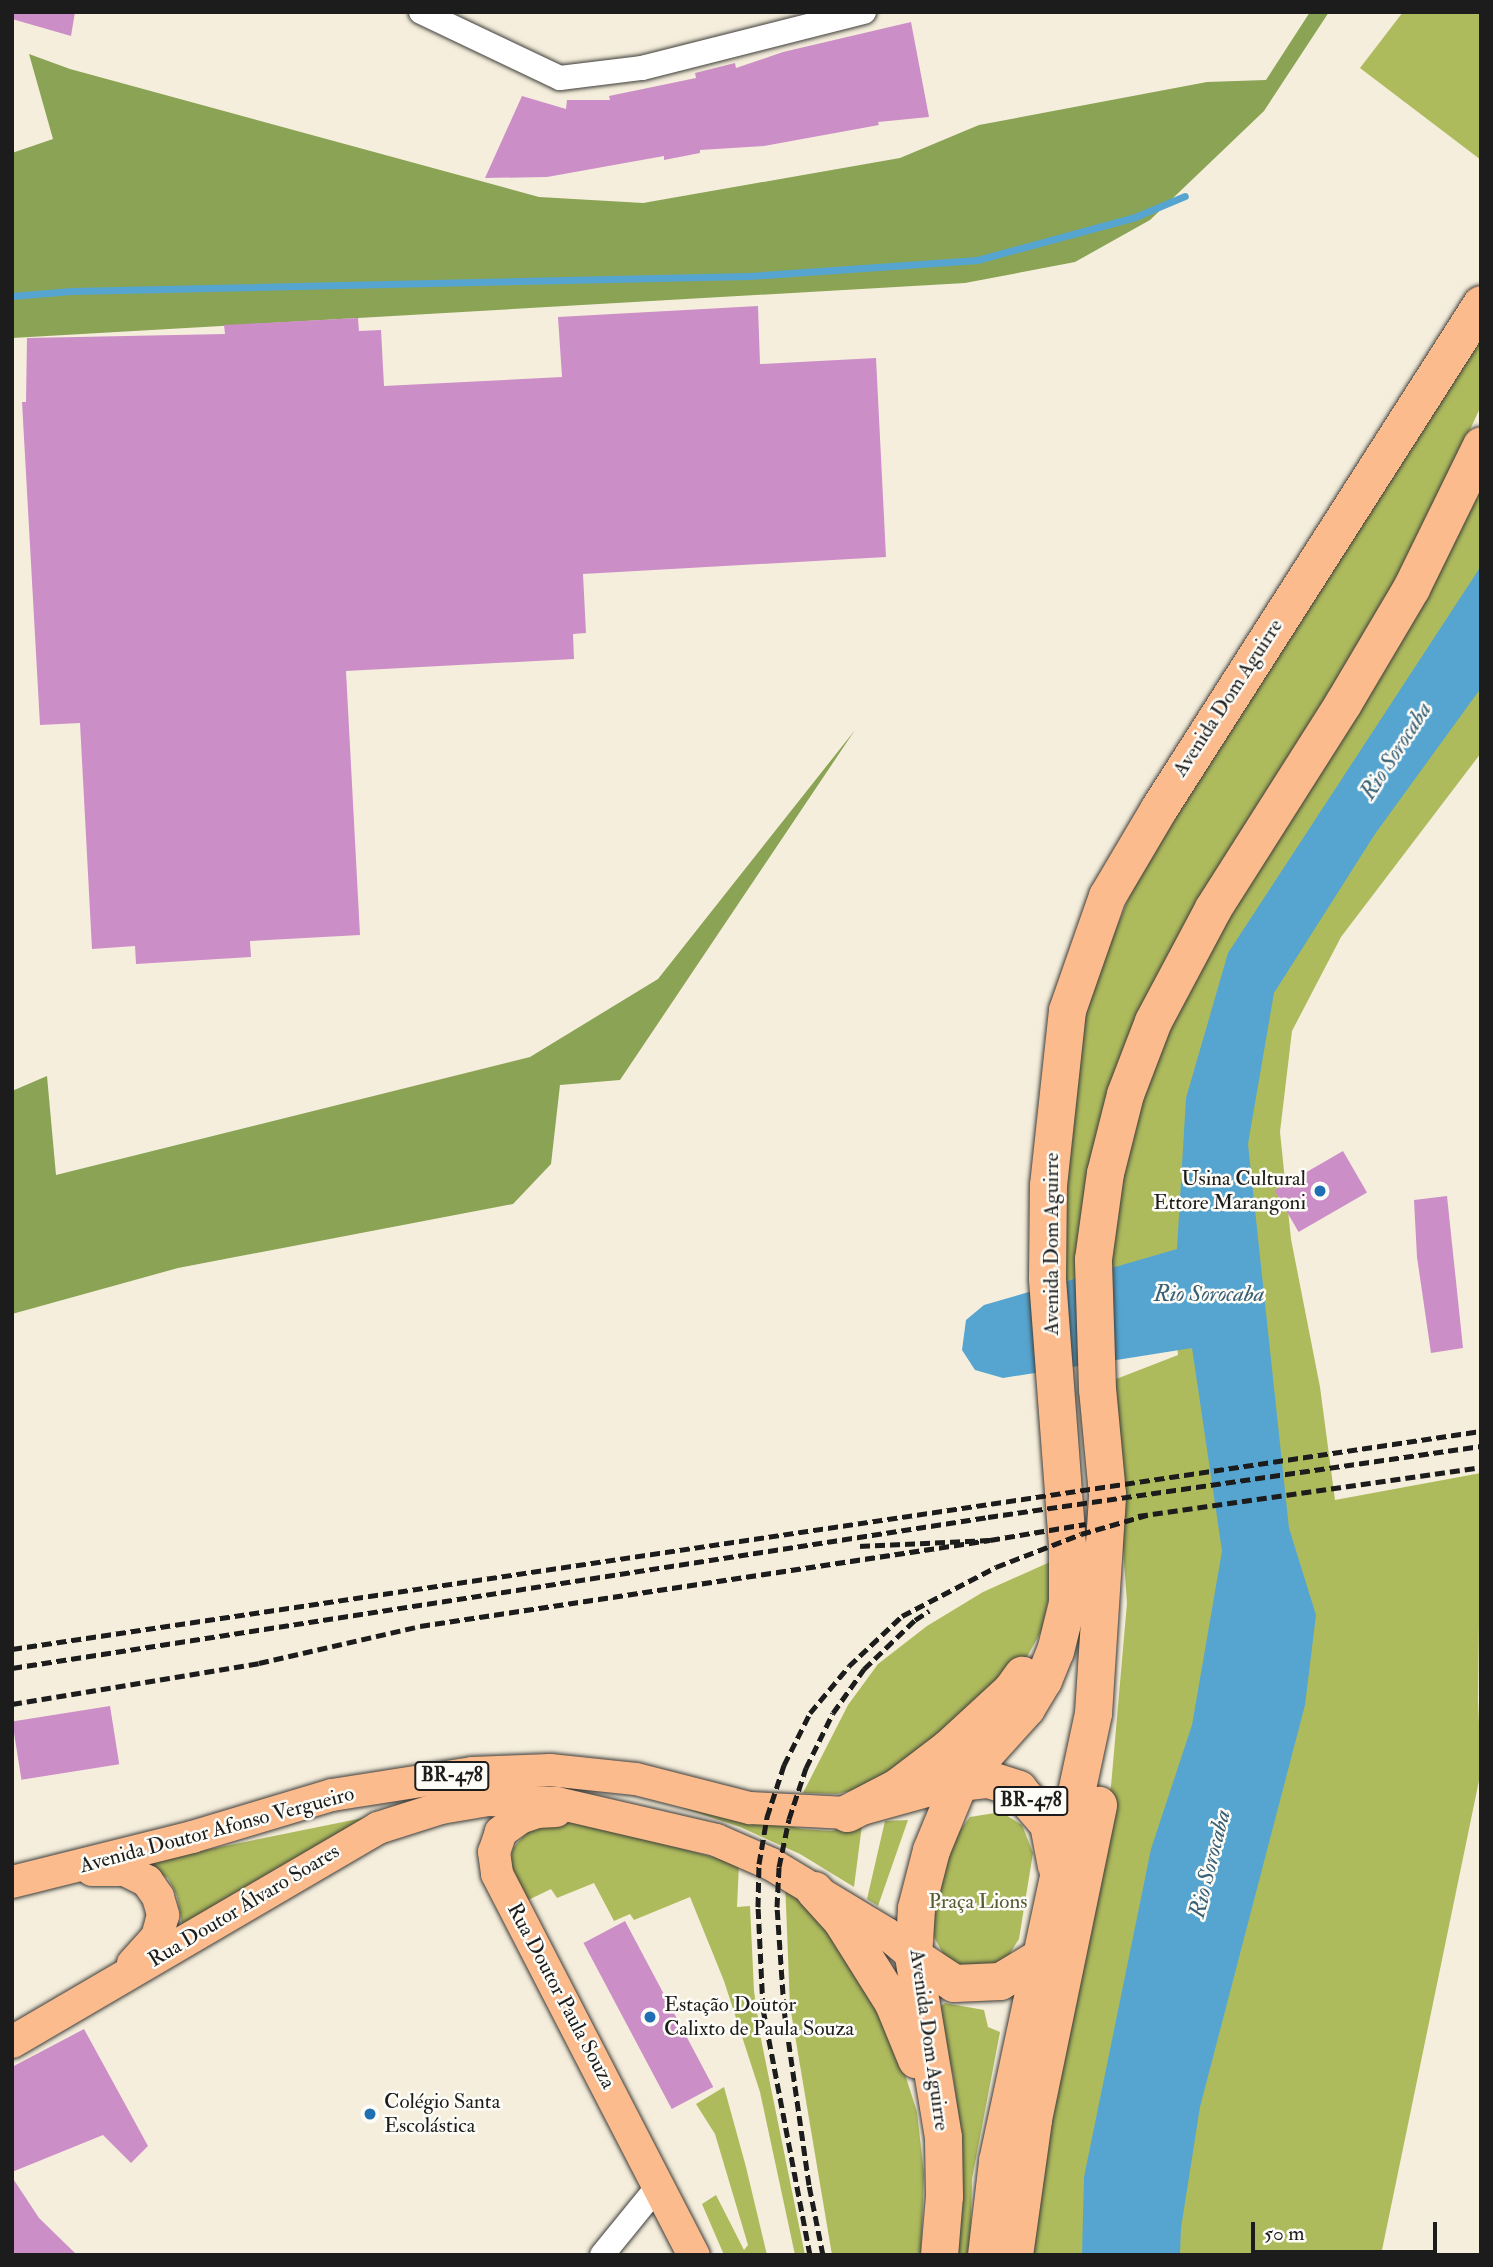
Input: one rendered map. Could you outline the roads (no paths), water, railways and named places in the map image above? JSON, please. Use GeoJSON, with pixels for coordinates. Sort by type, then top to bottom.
{"type":"FeatureCollection","features":[{"type":"Feature","properties":{"kind":"highway","name":"Avenida Dom Aguirre"},"geometry":{"type":"LineString","coordinates":[[939,2255],[944,2196],[943,2137],[913,1956],[916,1908],[930,1850],[959,1782],[1026,1708],[1043,1680],[1055,1651],[1067,1603],[1067,1545],[1053,1387],[1047,1278],[1048,1185],[1067,1010],[1107,896],[1158,808],[1481,304]]}},
{"type":"Feature","properties":{"kind":"highway","name":"Avenida Dom Aguirre"},"geometry":{"type":"LineString","coordinates":[[986,2255],[997,2161],[1093,1713],[1107,1494],[1097,1389],[1093,1259],[1105,1173],[1121,1108],[1153,1021],[1213,908],[1343,704],[1411,588],[1481,445]]}},
{"type":"Feature","properties":{"kind":"highway"},"geometry":{"type":"LineString","coordinates":[[1014,2255],[1033,2119],[1104,1776],[1118,1599],[1107,1494]]}},
{"type":"Feature","properties":{"kind":"highway"},"geometry":{"type":"LineString","coordinates":[[847,1813],[897,1787],[948,1748],[1010,1690],[1044,1647],[1067,1603]]}},
{"type":"Feature","properties":{"kind":"highway","name":"BR-478"},"geometry":{"type":"LineString","coordinates":[[959,1782],[988,1779],[1018,1789],[1048,1824],[1057,1874]]}},
{"type":"Feature","properties":{"kind":"highway","name":"BR-478"},"geometry":{"type":"LineString","coordinates":[[814,1890],[841,1920],[892,2003],[943,2137]]}},
{"type":"Feature","properties":{"kind":"highway"},"geometry":{"type":"LineString","coordinates":[[913,1956],[954,1983],[1000,1982],[1040,1957]]}},
{"type":"Feature","properties":{"kind":"main road","name":"Avenida Doutor Afonso Vergueiro"},"geometry":{"type":"LineString","coordinates":[[12,1882],[66,1870],[332,1795],[472,1773],[550,1770],[636,1779],[750,1808],[847,1813],[959,1782]]}},
{"type":"Feature","properties":{"kind":"main road","name":"Rua Doutor Álvaro Soares"},"geometry":{"type":"LineString","coordinates":[[12,2042],[379,1828],[430,1811],[488,1800],[557,1803],[606,1815]]}},
{"type":"Feature","properties":{"kind":"main road","name":"Rua Doutor Paula Souza"},"geometry":{"type":"LineString","coordinates":[[606,1815],[549,1812],[520,1818],[501,1832],[495,1852],[497,1874],[660,2184],[694,2255]]}},
{"type":"Feature","properties":{"kind":"main road","name":"BR-478"},"geometry":{"type":"LineString","coordinates":[[606,1815],[716,1840],[771,1864],[814,1890]]}},
{"type":"Feature","properties":{"kind":"main road"},"geometry":{"type":"LineString","coordinates":[[66,1870],[125,1870],[147,1881],[158,1897],[163,1915],[157,1937],[119,1979]]}},
{"type":"Feature","properties":{"kind":"main road"},"geometry":{"type":"LineString","coordinates":[[814,1890],[887,1934],[913,1956]]}},
{"type":"Feature","properties":{"kind":"street"},"geometry":{"type":"LineString","coordinates":[[421,12],[560,78],[642,68],[864,12]]}},
{"type":"Feature","properties":{"kind":"street"},"geometry":{"type":"LineString","coordinates":[[602,2255],[660,2184]]}},
{"type":"Feature","properties":{"kind":"water","name":"Rio Sorocaba"},"geometry":{"type":"Polygon","coordinates":[[[1481,566],[1481,688],[1375,834],[1274,993],[1248,1144],[1289,1528],[1316,1615],[1305,1705],[1200,2107],[1181,2228],[1180,2255],[1082,2255],[1084,2177],[1151,1849],[1192,1725],[1222,1551],[1192,1348],[1003,1378],[975,1370],[962,1350],[966,1320],[984,1305],[1177,1249],[1186,1098],[1228,953],[1481,566]]]}},
{"type":"Feature","properties":{"kind":"waterway"},"geometry":{"type":"LineString","coordinates":[[12,296],[71,291],[749,276],[977,260],[1135,217],[1185,196]]}},
{"type":"Feature","properties":{"kind":"railway"},"geometry":{"type":"LineString","coordinates":[[12,1649],[1481,1431]]}},
{"type":"Feature","properties":{"kind":"railway"},"geometry":{"type":"LineString","coordinates":[[12,1668],[988,1517],[1481,1446]]}},
{"type":"Feature","properties":{"kind":"railway"},"geometry":{"type":"LineString","coordinates":[[1138,1516],[1481,1467]]}},
{"type":"Feature","properties":{"kind":"railway"},"geometry":{"type":"LineString","coordinates":[[810,2255],[763,2008],[758,1907],[759,1864],[767,1817],[784,1765],[810,1713],[849,1666],[902,1616],[996,1567],[1081,1534],[1147,1515]]}},
{"type":"Feature","properties":{"kind":"railway"},"geometry":{"type":"LineString","coordinates":[[990,1540],[1086,1524]]}},
{"type":"Feature","properties":{"kind":"railway"},"geometry":{"type":"LineString","coordinates":[[12,1704],[259,1663],[420,1626],[990,1540],[858,1546]]}},
{"type":"Feature","properties":{"kind":"railway"},"geometry":{"type":"LineString","coordinates":[[823,2255],[809,2185],[784,2009],[777,1907],[779,1867],[789,1819],[806,1768],[833,1713],[864,1669],[915,1620],[929,1611]]}},
{"type":"Feature","properties":{"kind":"place","name":"Usina Cultural Ettore Marangoni"},"geometry":{"type":"Point","coordinates":[1320,1191]}},
{"type":"Feature","properties":{"kind":"place","name":"Estação Doutor Calixto de Paula Souza"},"geometry":{"type":"Point","coordinates":[650,2017]}},
{"type":"Feature","properties":{"kind":"place","name":"Colégio Santa Escolástica"},"geometry":{"type":"Point","coordinates":[370,2114]}},
{"type":"Feature","properties":{"kind":"park label","name":"Praça Lions"},"geometry":{"type":"Point","coordinates":[978,1902]}}]}
